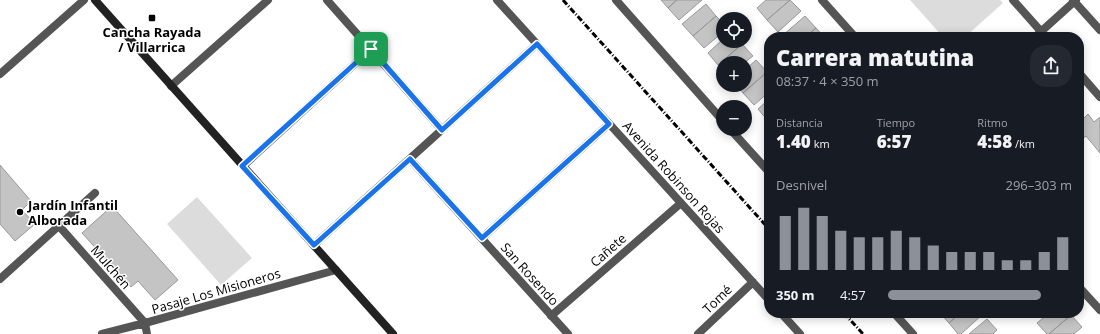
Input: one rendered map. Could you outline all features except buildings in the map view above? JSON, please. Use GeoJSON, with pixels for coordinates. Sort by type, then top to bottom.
{"type":"FeatureCollection","features":[{"type":"Feature","properties":{"kind":"street"},"geometry":{"type":"LineString","coordinates":[[0,74],[84,0]]}},
{"type":"Feature","properties":{"kind":"street"},"geometry":{"type":"LineString","coordinates":[[95,0],[393,334]]}},
{"type":"Feature","properties":{"kind":"street"},"geometry":{"type":"LineString","coordinates":[[171,86],[268,0]]}},
{"type":"Feature","properties":{"kind":"street"},"geometry":{"type":"LineString","coordinates":[[327,0],[442,130]]}},
{"type":"Feature","properties":{"kind":"street","name":"Avenida Robinson Rojas"},"geometry":{"type":"LineString","coordinates":[[497,0],[764,294]]}},
{"type":"Feature","properties":{"kind":"street"},"geometry":{"type":"LineString","coordinates":[[616,0],[716,113]]}},
{"type":"Feature","properties":{"kind":"street"},"geometry":{"type":"LineString","coordinates":[[822,0],[851,32]]}},
{"type":"Feature","properties":{"kind":"street"},"geometry":{"type":"LineString","coordinates":[[1013,0],[1039,32]]}},
{"type":"Feature","properties":{"kind":"street"},"geometry":{"type":"LineString","coordinates":[[1044,32],[1075,1],[1100,30]]}},
{"type":"Feature","properties":{"kind":"street"},"geometry":{"type":"LineString","coordinates":[[314,245],[537,44]]}},
{"type":"Feature","properties":{"kind":"street"},"geometry":{"type":"LineString","coordinates":[[242,166],[371,49]]}},
{"type":"Feature","properties":{"kind":"street"},"geometry":{"type":"LineString","coordinates":[[1084,79],[1100,97]]}},
{"type":"Feature","properties":{"kind":"street"},"geometry":{"type":"LineString","coordinates":[[482,238],[609,124]]}},
{"type":"Feature","properties":{"kind":"street"},"geometry":{"type":"LineString","coordinates":[[736,136],[764,166]]}},
{"type":"Feature","properties":{"kind":"street","name":"San Rosendo"},"geometry":{"type":"LineString","coordinates":[[410,159],[568,334]]}},
{"type":"Feature","properties":{"kind":"street"},"geometry":{"type":"LineString","coordinates":[[0,279],[95,193]]}},
{"type":"Feature","properties":{"kind":"street","name":"Cañete"},"geometry":{"type":"LineString","coordinates":[[552,316],[681,203]]}},
{"type":"Feature","properties":{"kind":"street","name":"Mulchén"},"geometry":{"type":"LineString","coordinates":[[59,226],[144,323]]}},
{"type":"Feature","properties":{"kind":"street","name":"Pasaje Los Misioneros"},"geometry":{"type":"LineString","coordinates":[[102,334],[336,270]]}},
{"type":"Feature","properties":{"kind":"street","name":"Tomé"},"geometry":{"type":"LineString","coordinates":[[698,334],[753,282]]}},
{"type":"Feature","properties":{"kind":"street"},"geometry":{"type":"LineString","coordinates":[[1084,292],[1100,310]]}},
{"type":"Feature","properties":{"kind":"street"},"geometry":{"type":"LineString","coordinates":[[786,318],[800,334]]}},
{"type":"Feature","properties":{"kind":"street"},"geometry":{"type":"LineString","coordinates":[[899,318],[913,334]]}},
{"type":"Feature","properties":{"kind":"street"},"geometry":{"type":"LineString","coordinates":[[144,323],[147,334]]}},
{"type":"Feature","properties":{"kind":"shaded area"},"geometry":{"type":"Polygon","coordinates":[[[910,0],[1000,0],[1003,3],[971,32],[939,32],[910,0]]]}},
{"type":"Feature","properties":{"kind":"shaded area"},"geometry":{"type":"Polygon","coordinates":[[[197,197],[252,258],[221,285],[167,224],[197,197]]]}},
{"type":"Feature","properties":{"kind":"railway"},"geometry":{"type":"LineString","coordinates":[[563,0],[764,223]]}},
{"type":"Feature","properties":{"kind":"railway"},"geometry":{"type":"LineString","coordinates":[[849,318],[863,334]]}},
{"type":"Feature","properties":{"kind":"place","name":"Cancha Rayada / Villarrica"},"geometry":{"type":"Point","coordinates":[152,18]}},
{"type":"Feature","properties":{"kind":"place","name":"Jardín Infantil Alborada"},"geometry":{"type":"Point","coordinates":[20,212]}},
{"type":"Feature","properties":{"kind":"route"},"geometry":{"type":"LineString","coordinates":[[537,44],[609,124],[482,238],[410,159],[314,245],[242,166],[371,49],[442,130],[537,44]]}}]}
